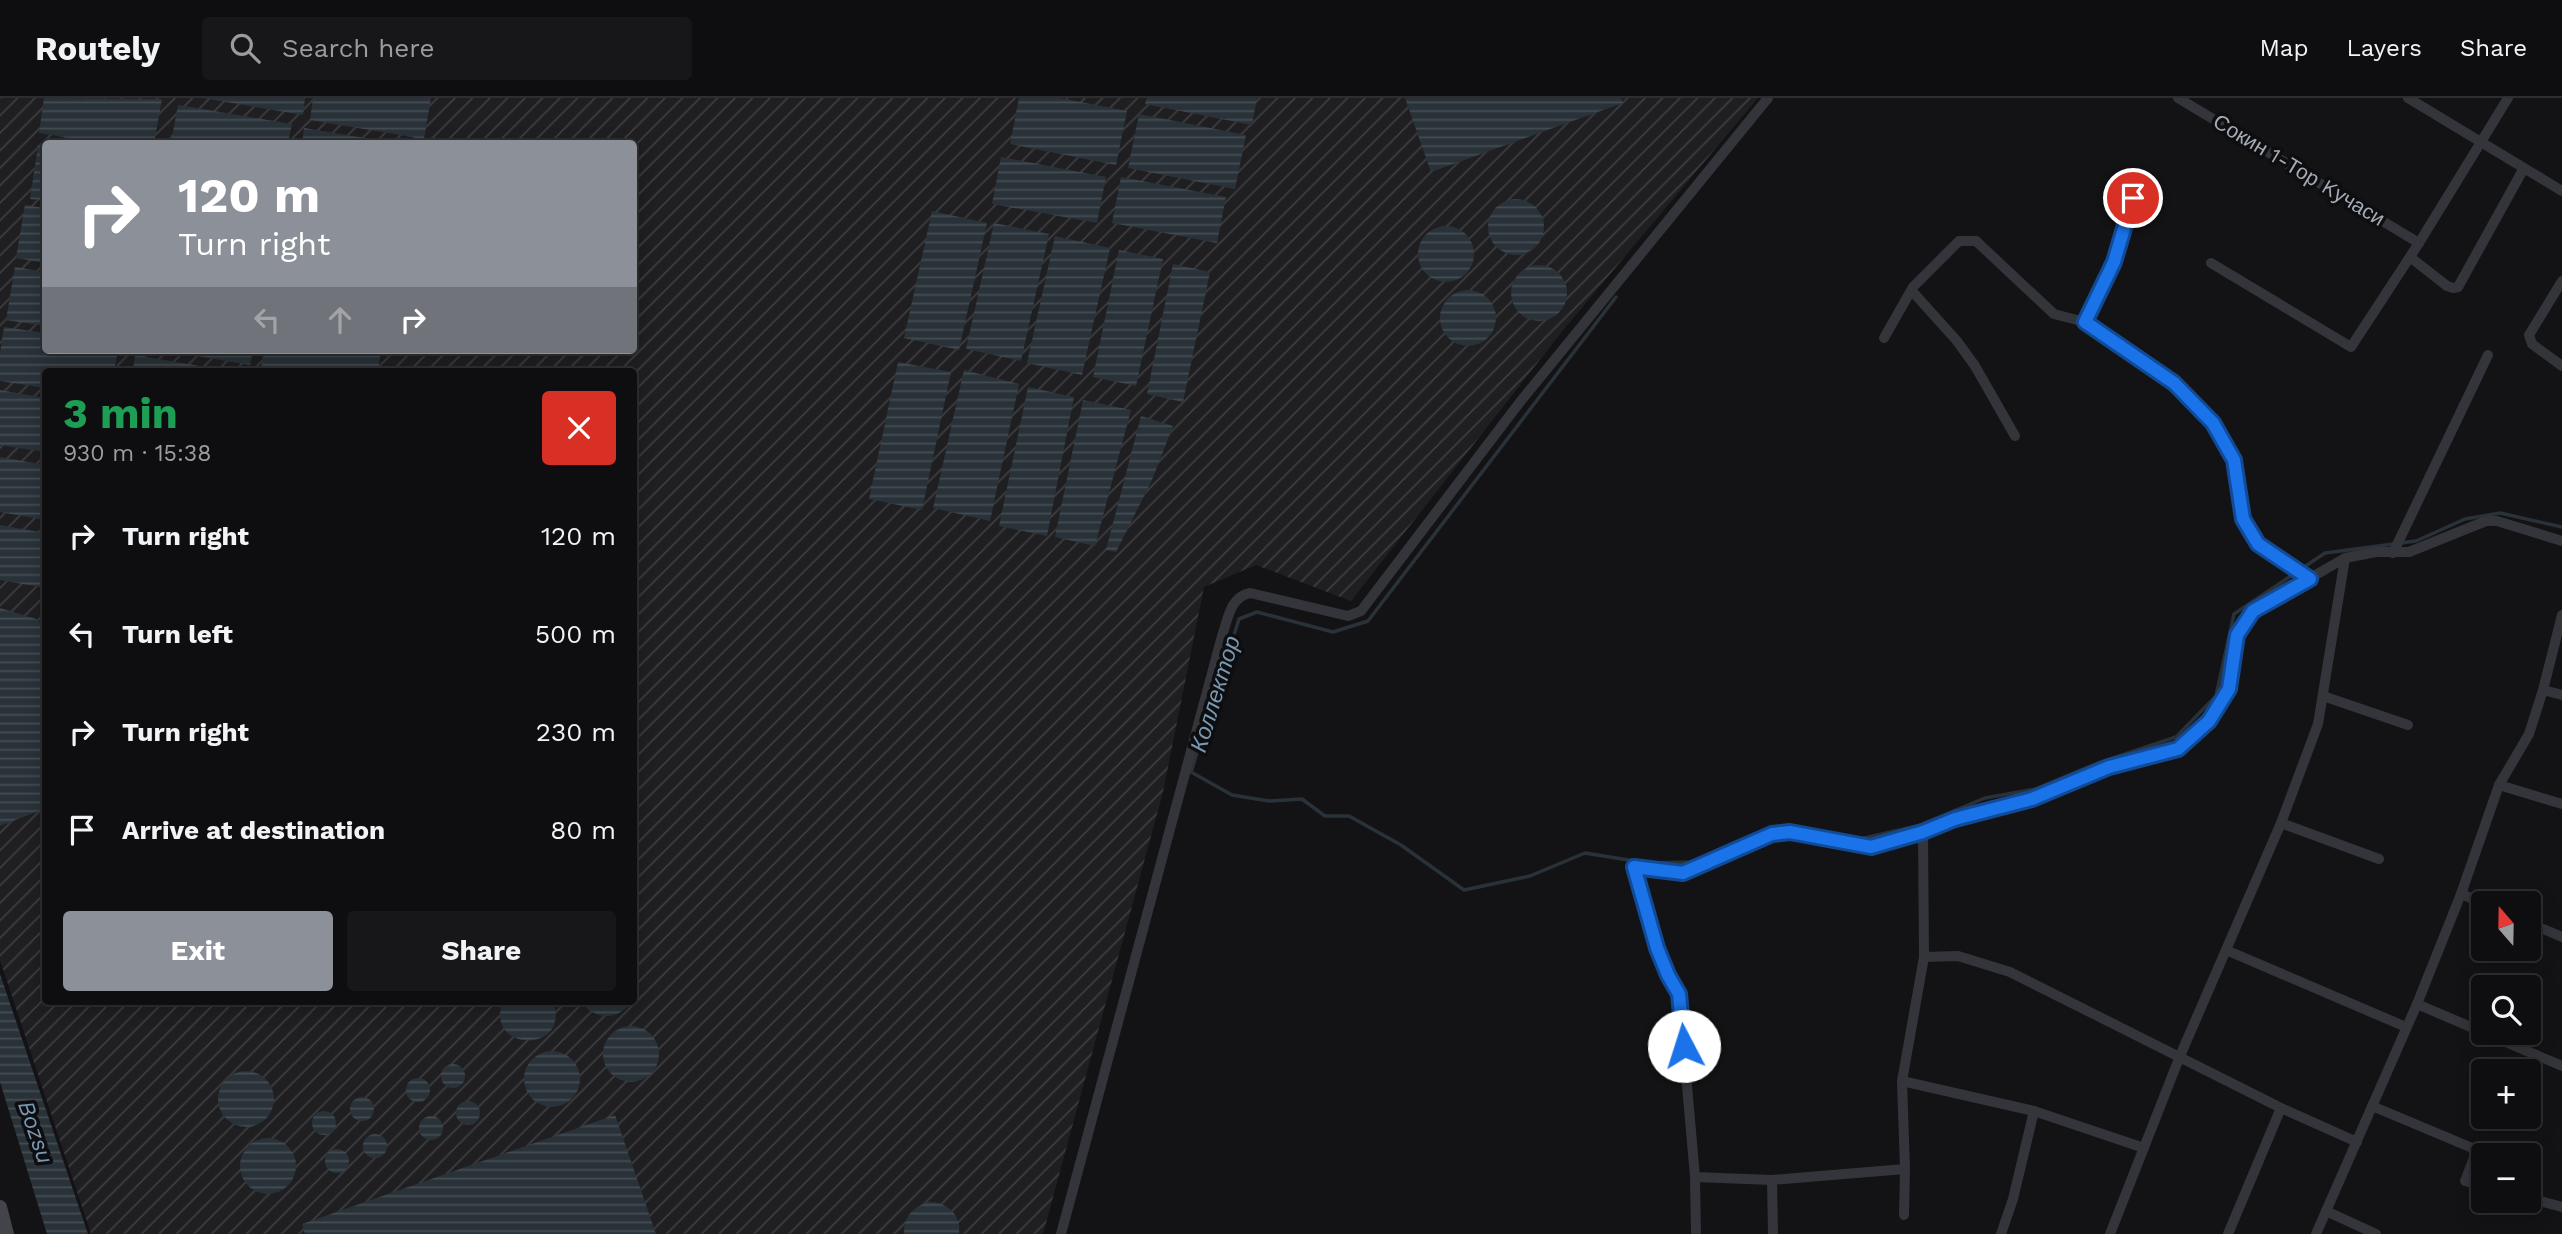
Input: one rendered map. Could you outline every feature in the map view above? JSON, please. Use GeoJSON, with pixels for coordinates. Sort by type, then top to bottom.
{"type":"FeatureCollection","features":[{"type":"Feature","properties":{"kind":"main road"},"geometry":{"type":"LineString","coordinates":[[0,1208],[7,1234]]}},
{"type":"Feature","properties":{"kind":"street"},"geometry":{"type":"LineString","coordinates":[[1061,1234],[1218,650],[1236,600],[1241,595],[1250,593],[1348,616],[1361,611],[1520,402],[1768,98]]}},
{"type":"Feature","properties":{"kind":"street","name":"Сокин 1-Тор Kучаси"},"geometry":{"type":"LineString","coordinates":[[2178,98],[2419,243]]}},
{"type":"Feature","properties":{"kind":"street"},"geometry":{"type":"LineString","coordinates":[[2408,98],[2562,191]]}},
{"type":"Feature","properties":{"kind":"street"},"geometry":{"type":"LineString","coordinates":[[2211,263],[2351,347],[2482,144],[2508,98]]}},
{"type":"Feature","properties":{"kind":"street"},"geometry":{"type":"LineString","coordinates":[[2410,257],[2447,286],[2454,289],[2458,287],[2524,168]]}},
{"type":"Feature","properties":{"kind":"street"},"geometry":{"type":"LineString","coordinates":[[2085,322],[2114,262],[2139,176]]}},
{"type":"Feature","properties":{"kind":"street"},"geometry":{"type":"LineString","coordinates":[[1884,338],[1912,291],[1959,242],[1976,241],[2054,314],[2085,322],[2174,383],[2213,423],[2234,460],[2243,519],[2258,544],[2310,579]]}},
{"type":"Feature","properties":{"kind":"street"},"geometry":{"type":"LineString","coordinates":[[2562,281],[2529,335],[2532,344],[2562,366]]}},
{"type":"Feature","properties":{"kind":"street"},"geometry":{"type":"LineString","coordinates":[[1912,291],[1957,341],[1975,366],[2015,436]]}},
{"type":"Feature","properties":{"kind":"street"},"geometry":{"type":"LineString","coordinates":[[2393,553],[2488,355]]}},
{"type":"Feature","properties":{"kind":"street"},"geometry":{"type":"LineString","coordinates":[[1696,1234],[1695,1177],[1679,994],[1657,948],[1634,867],[1683,873],[1772,834],[1790,832],[1871,847],[1923,832],[1955,819],[2032,799],[2109,767],[2178,749],[2209,721],[2229,689],[2237,635],[2253,611],[2345,558],[2376,552],[2409,551],[2486,521],[2497,521],[2562,541]]}},
{"type":"Feature","properties":{"kind":"street"},"geometry":{"type":"LineString","coordinates":[[2110,1234],[2180,1056],[2281,823],[2318,724],[2345,558]]}},
{"type":"Feature","properties":{"kind":"street"},"geometry":{"type":"LineString","coordinates":[[2316,1234],[2417,1004],[2461,894],[2499,785],[2529,734],[2562,615]]}},
{"type":"Feature","properties":{"kind":"street"},"geometry":{"type":"LineString","coordinates":[[2543,690],[2562,695]]}},
{"type":"Feature","properties":{"kind":"street"},"geometry":{"type":"LineString","coordinates":[[2323,696],[2408,725]]}},
{"type":"Feature","properties":{"kind":"street"},"geometry":{"type":"LineString","coordinates":[[2499,785],[2562,804]]}},
{"type":"Feature","properties":{"kind":"street"},"geometry":{"type":"LineString","coordinates":[[2281,823],[2379,859]]}},
{"type":"Feature","properties":{"kind":"street"},"geometry":{"type":"LineString","coordinates":[[1903,1215],[1905,1169],[1902,1081],[1924,957],[1923,832]]}},
{"type":"Feature","properties":{"kind":"street"},"geometry":{"type":"LineString","coordinates":[[2461,894],[2471,898]]}},
{"type":"Feature","properties":{"kind":"street"},"geometry":{"type":"LineString","coordinates":[[2541,928],[2562,937]]}},
{"type":"Feature","properties":{"kind":"street"},"geometry":{"type":"LineString","coordinates":[[2226,950],[2406,1027]]}},
{"type":"Feature","properties":{"kind":"street"},"geometry":{"type":"LineString","coordinates":[[1924,957],[1958,956],[2010,972],[2281,1108],[2357,1142]]}},
{"type":"Feature","properties":{"kind":"street"},"geometry":{"type":"LineString","coordinates":[[2417,1004],[2562,1066]]}},
{"type":"Feature","properties":{"kind":"street"},"geometry":{"type":"LineString","coordinates":[[1902,1081],[2034,1111],[2144,1148]]}},
{"type":"Feature","properties":{"kind":"street"},"geometry":{"type":"LineString","coordinates":[[2372,1106],[2471,1147]]}},
{"type":"Feature","properties":{"kind":"street"},"geometry":{"type":"LineString","coordinates":[[2228,1234],[2281,1108]]}},
{"type":"Feature","properties":{"kind":"street"},"geometry":{"type":"LineString","coordinates":[[2001,1234],[2013,1199],[2034,1111]]}},
{"type":"Feature","properties":{"kind":"street"},"geometry":{"type":"LineString","coordinates":[[2471,1166],[2465,1181],[2471,1183]]}},
{"type":"Feature","properties":{"kind":"street"},"geometry":{"type":"LineString","coordinates":[[1695,1177],[1772,1180],[1905,1169]]}},
{"type":"Feature","properties":{"kind":"street"},"geometry":{"type":"LineString","coordinates":[[1772,1180],[1773,1234]]}},
{"type":"Feature","properties":{"kind":"street"},"geometry":{"type":"LineString","coordinates":[[2541,1201],[2562,1207]]}},
{"type":"Feature","properties":{"kind":"street"},"geometry":{"type":"LineString","coordinates":[[2326,1211],[2376,1234]]}},
{"type":"Feature","properties":{"kind":"shaded area"},"geometry":{"type":"Polygon","coordinates":[[[0,98],[1758,98],[1564,329],[1351,601],[1256,565],[1204,587],[1163,792],[1043,1234],[91,1234],[0,960],[0,98]]]}},
{"type":"Feature","properties":{"kind":"water"},"geometry":{"type":"Polygon","coordinates":[[[44,98],[162,99],[155,140],[82,140],[39,133],[44,98]]]}},
{"type":"Feature","properties":{"kind":"water"},"geometry":{"type":"Polygon","coordinates":[[[202,98],[305,98],[303,115],[202,98]]]}},
{"type":"Feature","properties":{"kind":"water"},"geometry":{"type":"Polygon","coordinates":[[[313,98],[431,98],[424,139],[310,120],[313,98]]]}},
{"type":"Feature","properties":{"kind":"water"},"geometry":{"type":"Polygon","coordinates":[[[1019,98],[1060,98],[1127,111],[1116,165],[1010,144],[1019,98]]]}},
{"type":"Feature","properties":{"kind":"water"},"geometry":{"type":"Polygon","coordinates":[[[1147,98],[1257,98],[1252,125],[1145,104],[1147,98]]]}},
{"type":"Feature","properties":{"kind":"water"},"geometry":{"type":"Polygon","coordinates":[[[1405,98],[1621,98],[1623,103],[1431,172],[1405,98]]]}},
{"type":"Feature","properties":{"kind":"water"},"geometry":{"type":"Polygon","coordinates":[[[178,105],[292,124],[289,140],[172,140],[178,105]]]}},
{"type":"Feature","properties":{"kind":"water"},"geometry":{"type":"Polygon","coordinates":[[[1139,114],[1246,135],[1235,189],[1128,168],[1139,114]]]}},
{"type":"Feature","properties":{"kind":"water"},"geometry":{"type":"Polygon","coordinates":[[[304,128],[378,140],[302,140],[304,128]]]}},
{"type":"Feature","properties":{"kind":"water"},"geometry":{"type":"Polygon","coordinates":[[[38,145],[42,146],[42,201],[30,199],[38,145]]]}},
{"type":"Feature","properties":{"kind":"water"},"geometry":{"type":"Polygon","coordinates":[[[1001,157],[1106,177],[1097,223],[992,204],[1001,157]]]}},
{"type":"Feature","properties":{"kind":"water"},"geometry":{"type":"Polygon","coordinates":[[[1121,177],[1226,197],[1217,243],[1112,223],[1121,177]]]}},
{"type":"Feature","properties":{"kind":"water"},"geometry":{"type":"Polygon","coordinates":[[[1516,199],[1527,201],[1536,207],[1542,216],[1542,238],[1536,247],[1527,253],[1516,255],[1505,253],[1496,247],[1490,238],[1488,227],[1490,216],[1496,207],[1505,201],[1516,199]]]}},
{"type":"Feature","properties":{"kind":"water"},"geometry":{"type":"Polygon","coordinates":[[[25,205],[42,208],[42,262],[16,258],[25,205]]]}},
{"type":"Feature","properties":{"kind":"water"},"geometry":{"type":"Polygon","coordinates":[[[932,211],[987,223],[959,350],[904,338],[932,211]]]}},
{"type":"Feature","properties":{"kind":"water"},"geometry":{"type":"Polygon","coordinates":[[[994,223],[1049,234],[1021,361],[966,349],[994,223]]]}},
{"type":"Feature","properties":{"kind":"water"},"geometry":{"type":"Polygon","coordinates":[[[1446,226],[1457,228],[1466,234],[1472,243],[1472,265],[1466,274],[1457,280],[1446,282],[1435,280],[1426,274],[1420,265],[1418,254],[1420,243],[1426,234],[1435,228],[1446,226]]]}},
{"type":"Feature","properties":{"kind":"water"},"geometry":{"type":"Polygon","coordinates":[[[1055,236],[1110,248],[1082,375],[1027,363],[1055,236]]]}},
{"type":"Feature","properties":{"kind":"water"},"geometry":{"type":"Polygon","coordinates":[[[1119,250],[1163,259],[1136,386],[1093,377],[1119,250]]]}},
{"type":"Feature","properties":{"kind":"water"},"geometry":{"type":"Polygon","coordinates":[[[1173,264],[1210,272],[1183,402],[1147,394],[1173,264]]]}},
{"type":"Feature","properties":{"kind":"water"},"geometry":{"type":"Polygon","coordinates":[[[1539,265],[1550,267],[1559,273],[1565,282],[1565,304],[1559,313],[1550,319],[1539,321],[1528,319],[1519,313],[1513,304],[1511,293],[1513,282],[1519,273],[1528,267],[1539,265]]]}},
{"type":"Feature","properties":{"kind":"water"},"geometry":{"type":"Polygon","coordinates":[[[15,267],[42,272],[42,326],[6,320],[15,267]]]}},
{"type":"Feature","properties":{"kind":"water"},"geometry":{"type":"Polygon","coordinates":[[[1468,290],[1479,292],[1488,298],[1494,307],[1494,329],[1488,338],[1479,344],[1468,346],[1457,344],[1448,338],[1442,329],[1440,318],[1442,307],[1448,298],[1457,292],[1468,290]]]}},
{"type":"Feature","properties":{"kind":"water"},"geometry":{"type":"Polygon","coordinates":[[[4,327],[42,333],[42,354],[117,354],[115,368],[42,368],[42,388],[0,381],[4,327]]]}},
{"type":"Feature","properties":{"kind":"water"},"geometry":{"type":"Polygon","coordinates":[[[185,354],[252,354],[250,365],[185,354]]]}},
{"type":"Feature","properties":{"kind":"water"},"geometry":{"type":"Polygon","coordinates":[[[263,354],[380,354],[378,368],[261,368],[263,354]]]}},
{"type":"Feature","properties":{"kind":"water"},"geometry":{"type":"Polygon","coordinates":[[[135,355],[211,368],[133,368],[135,355]]]}},
{"type":"Feature","properties":{"kind":"water"},"geometry":{"type":"Polygon","coordinates":[[[898,362],[951,372],[922,510],[869,499],[898,362]]]}},
{"type":"Feature","properties":{"kind":"water"},"geometry":{"type":"Polygon","coordinates":[[[964,370],[1019,384],[990,521],[933,508],[964,370]]]}},
{"type":"Feature","properties":{"kind":"water"},"geometry":{"type":"Polygon","coordinates":[[[1028,387],[1074,397],[1047,536],[999,526],[1028,387]]]}},
{"type":"Feature","properties":{"kind":"water"},"geometry":{"type":"Polygon","coordinates":[[[0,390],[42,397],[42,452],[0,445],[0,390]]]}},
{"type":"Feature","properties":{"kind":"water"},"geometry":{"type":"Polygon","coordinates":[[[1083,400],[1131,410],[1095,546],[1055,537],[1083,400]]]}},
{"type":"Feature","properties":{"kind":"water"},"geometry":{"type":"Polygon","coordinates":[[[1141,416],[1173,426],[1152,480],[1116,552],[1106,550],[1141,416]]]}},
{"type":"Feature","properties":{"kind":"water"},"geometry":{"type":"Polygon","coordinates":[[[0,457],[42,464],[42,519],[0,512],[0,457]]]}},
{"type":"Feature","properties":{"kind":"water"},"geometry":{"type":"Polygon","coordinates":[[[0,525],[42,532],[42,587],[0,580],[0,525]]]}},
{"type":"Feature","properties":{"kind":"water"},"geometry":{"type":"Polygon","coordinates":[[[0,608],[36,619],[42,624],[42,810],[0,826],[0,608]]]}},
{"type":"Feature","properties":{"kind":"water","name":"Bozsu"},"geometry":{"type":"Polygon","coordinates":[[[0,974],[88,1234],[47,1234],[0,1082],[0,974]]]}},
{"type":"Feature","properties":{"kind":"water"},"geometry":{"type":"Polygon","coordinates":[[[502,1005],[553,1005],[555,1019],[550,1031],[540,1038],[528,1040],[515,1038],[505,1030],[500,1018],[502,1005]]]}},
{"type":"Feature","properties":{"kind":"water"},"geometry":{"type":"Polygon","coordinates":[[[584,1005],[628,1005],[620,1013],[606,1016],[584,1005]]]}},
{"type":"Feature","properties":{"kind":"water"},"geometry":{"type":"Polygon","coordinates":[[[631,1026],[642,1028],[651,1034],[657,1043],[657,1065],[651,1074],[642,1080],[631,1082],[620,1080],[611,1074],[605,1065],[603,1054],[605,1043],[611,1034],[620,1028],[631,1026]]]}},
{"type":"Feature","properties":{"kind":"water"},"geometry":{"type":"Polygon","coordinates":[[[552,1051],[563,1053],[572,1059],[578,1068],[578,1090],[572,1099],[563,1105],[552,1107],[541,1105],[532,1099],[526,1090],[524,1079],[526,1068],[532,1059],[541,1053],[552,1051]]]}},
{"type":"Feature","properties":{"kind":"water"},"geometry":{"type":"Polygon","coordinates":[[[453,1064],[461,1068],[465,1076],[461,1084],[453,1088],[445,1084],[441,1076],[445,1068],[453,1064]]]}},
{"type":"Feature","properties":{"kind":"water"},"geometry":{"type":"Polygon","coordinates":[[[246,1071],[257,1073],[266,1079],[272,1088],[272,1110],[266,1119],[257,1125],[246,1127],[235,1125],[226,1119],[220,1110],[218,1099],[220,1088],[226,1079],[235,1073],[246,1071]]]}},
{"type":"Feature","properties":{"kind":"water"},"geometry":{"type":"Polygon","coordinates":[[[418,1078],[426,1082],[430,1090],[426,1098],[418,1102],[410,1098],[406,1090],[410,1082],[418,1078]]]}},
{"type":"Feature","properties":{"kind":"water"},"geometry":{"type":"Polygon","coordinates":[[[362,1097],[370,1101],[374,1109],[370,1117],[362,1121],[354,1117],[350,1109],[354,1101],[362,1097]]]}},
{"type":"Feature","properties":{"kind":"water"},"geometry":{"type":"Polygon","coordinates":[[[468,1101],[476,1105],[480,1113],[476,1121],[468,1125],[460,1121],[456,1113],[460,1105],[468,1101]]]}},
{"type":"Feature","properties":{"kind":"water"},"geometry":{"type":"Polygon","coordinates":[[[324,1111],[332,1115],[336,1123],[332,1131],[324,1135],[316,1131],[312,1123],[316,1115],[324,1111]]]}},
{"type":"Feature","properties":{"kind":"water"},"geometry":{"type":"Polygon","coordinates":[[[615,1115],[656,1234],[305,1234],[302,1224],[615,1115]]]}},
{"type":"Feature","properties":{"kind":"water"},"geometry":{"type":"Polygon","coordinates":[[[431,1116],[439,1120],[443,1128],[439,1136],[431,1140],[423,1136],[419,1128],[423,1120],[431,1116]]]}},
{"type":"Feature","properties":{"kind":"water"},"geometry":{"type":"Polygon","coordinates":[[[375,1134],[383,1138],[387,1146],[383,1154],[375,1158],[367,1154],[363,1146],[367,1138],[375,1134]]]}},
{"type":"Feature","properties":{"kind":"water"},"geometry":{"type":"Polygon","coordinates":[[[268,1138],[279,1140],[288,1146],[294,1155],[294,1177],[288,1186],[279,1192],[268,1194],[257,1192],[248,1186],[242,1177],[240,1166],[242,1155],[248,1146],[257,1140],[268,1138]]]}},
{"type":"Feature","properties":{"kind":"water"},"geometry":{"type":"Polygon","coordinates":[[[337,1149],[345,1153],[349,1161],[345,1169],[337,1173],[329,1169],[325,1161],[329,1153],[337,1149]]]}},
{"type":"Feature","properties":{"kind":"water"},"geometry":{"type":"Polygon","coordinates":[[[929,1202],[952,1211],[958,1221],[959,1234],[904,1234],[910,1214],[929,1202]]]}},
{"type":"Feature","properties":{"kind":"waterway","name":"Коллектор"},"geometry":{"type":"LineString","coordinates":[[1616,297],[1368,621],[1333,632],[1257,612],[1239,619],[1191,772],[1232,795],[1269,801],[1302,799],[1325,816],[1349,816],[1401,845],[1464,890],[1530,876],[1585,853],[1647,863],[1690,862],[1764,832]]}},
{"type":"Feature","properties":{"kind":"waterway","name":"Коллектор"},"geometry":{"type":"LineString","coordinates":[[1779,829],[1788,826],[1860,839],[1917,826],[1985,798],[2035,789],[2098,763],[2176,737],[2216,696],[2234,614],[2325,553],[2416,541],[2465,519],[2500,513],[2562,527]]}},
{"type":"Feature","properties":{"kind":"route"},"geometry":{"type":"LineString","coordinates":[[1684,1046],[1679,994],[1657,948],[1634,867],[1683,873],[1772,834],[1790,832],[1871,847],[1923,832],[1955,819],[2032,799],[2109,767],[2178,749],[2209,721],[2229,689],[2237,635],[2253,611],[2310,579],[2258,544],[2243,519],[2234,460],[2213,423],[2174,383],[2085,322],[2114,262],[2133,198]]}}]}
